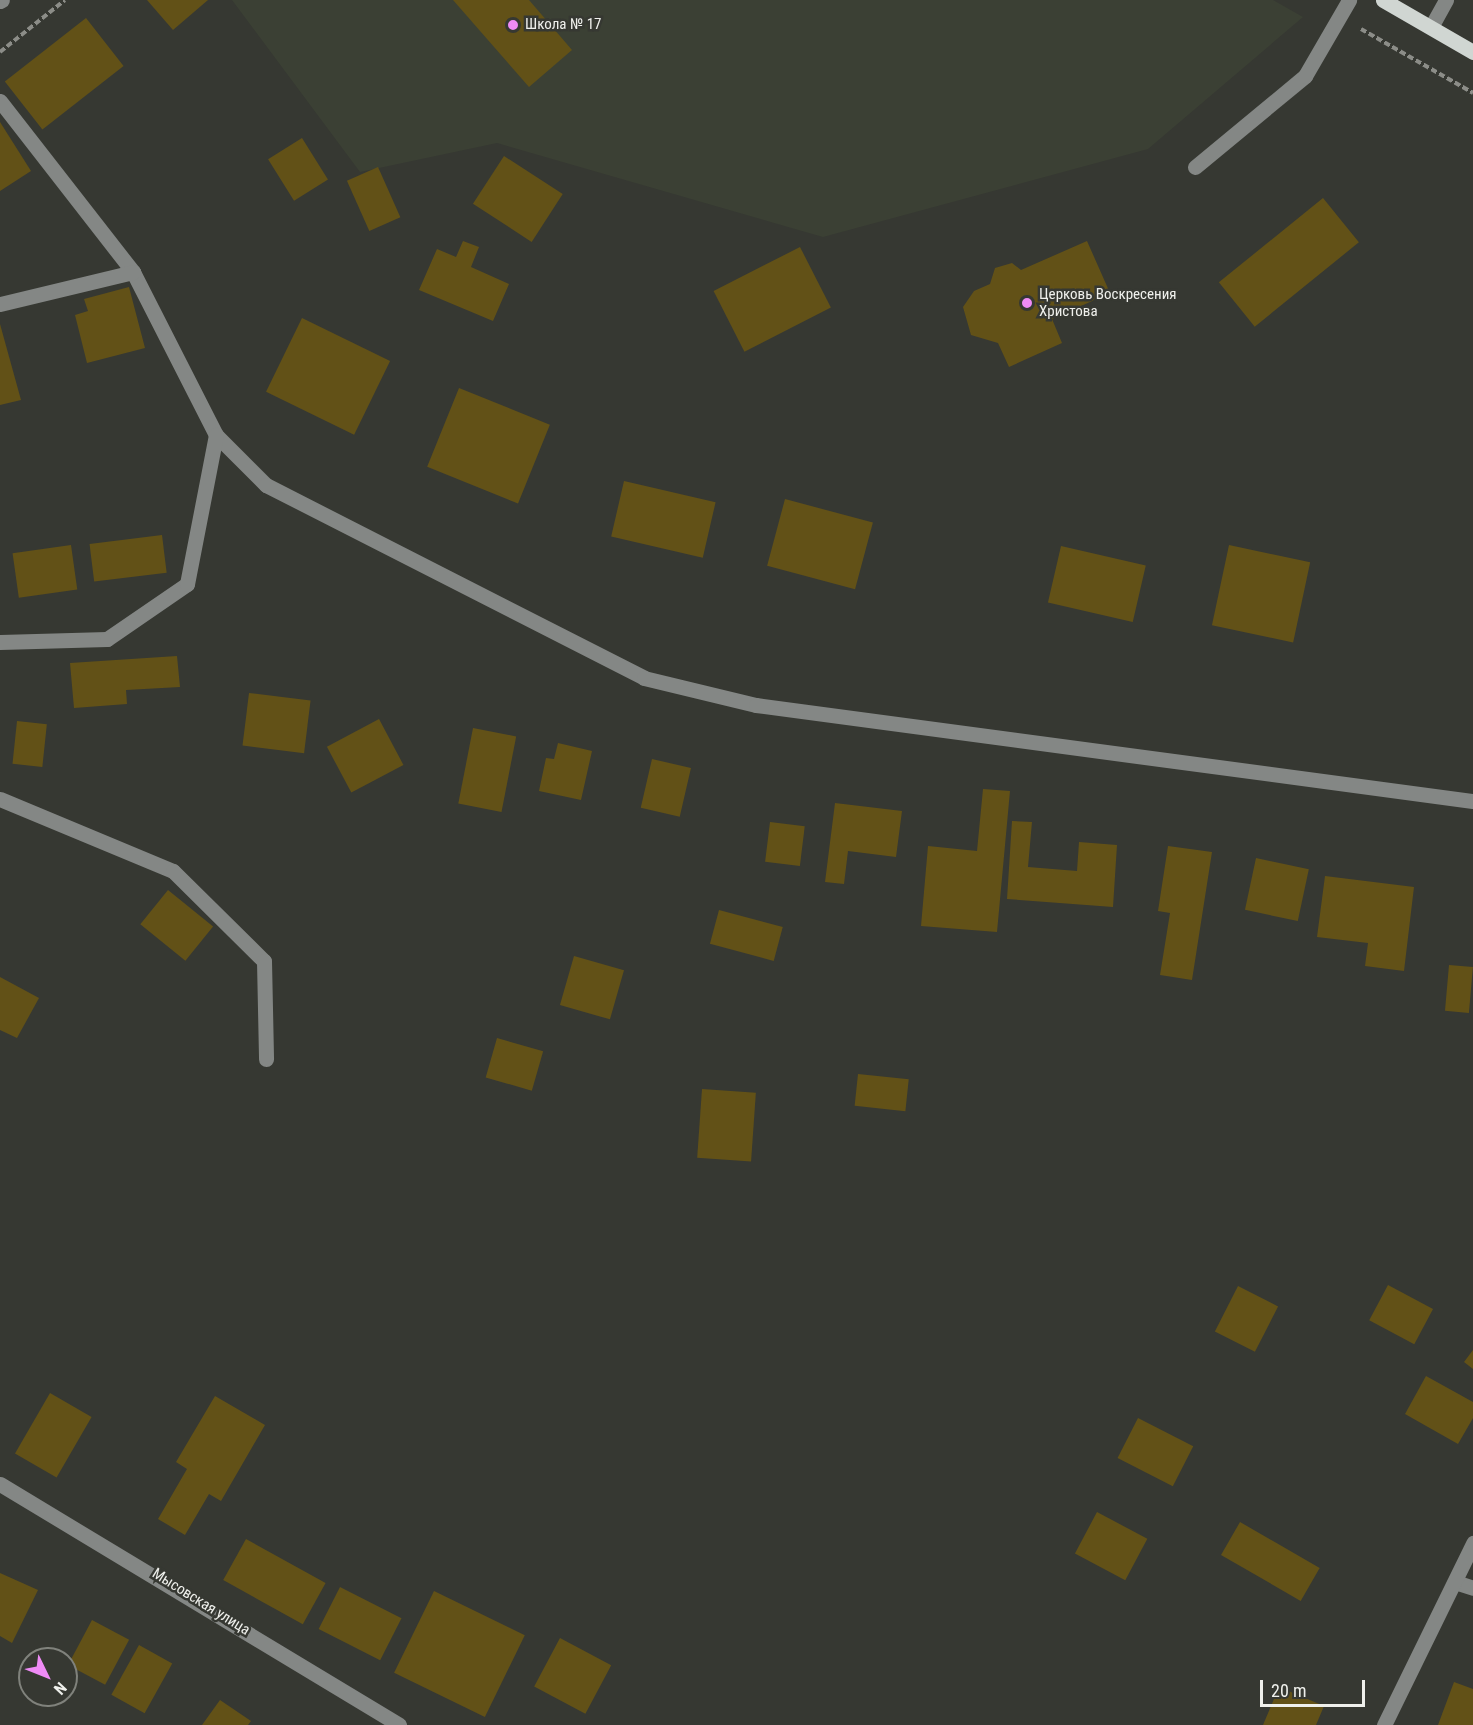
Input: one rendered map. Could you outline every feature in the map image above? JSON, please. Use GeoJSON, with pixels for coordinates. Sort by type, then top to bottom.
{"type":"FeatureCollection","features":[{"type":"Feature","properties":{"kind":"main road"},"geometry":{"type":"LineString","coordinates":[[1383,0],[1473,52]]}},
{"type":"Feature","properties":{"kind":"street"},"geometry":{"type":"LineString","coordinates":[[1195,167],[1305,76],[1348,0]]}},
{"type":"Feature","properties":{"kind":"street"},"geometry":{"type":"LineString","coordinates":[[1431,27],[1446,0]]}},
{"type":"Feature","properties":{"kind":"street"},"geometry":{"type":"LineString","coordinates":[[0,101],[133,272],[216,435],[266,485],[644,678],[756,705],[1473,801]]}},
{"type":"Feature","properties":{"kind":"street"},"geometry":{"type":"LineString","coordinates":[[0,304],[133,272]]}},
{"type":"Feature","properties":{"kind":"street"},"geometry":{"type":"LineString","coordinates":[[0,642],[107,639],[187,584],[216,435]]}},
{"type":"Feature","properties":{"kind":"street"},"geometry":{"type":"LineString","coordinates":[[0,799],[173,871],[264,961],[266,1059]]}},
{"type":"Feature","properties":{"kind":"street","name":"Мысовская улица"},"geometry":{"type":"LineString","coordinates":[[0,1484],[399,1725]]}},
{"type":"Feature","properties":{"kind":"street"},"geometry":{"type":"LineString","coordinates":[[1384,1725],[1473,1543]]}},
{"type":"Feature","properties":{"kind":"street"},"geometry":{"type":"LineString","coordinates":[[1455,1582],[1473,1588]]}},
{"type":"Feature","properties":{"kind":"path"},"geometry":{"type":"LineString","coordinates":[[0,51],[65,0]]}},
{"type":"Feature","properties":{"kind":"path"},"geometry":{"type":"LineString","coordinates":[[1339,16],[1473,93]]}},
{"type":"Feature","properties":{"kind":"shaded area"},"geometry":{"type":"Polygon","coordinates":[[[232,0],[1273,0],[1303,17],[1148,149],[823,237],[497,143],[360,172],[232,0]]]}},
{"type":"Feature","properties":{"kind":"building"},"geometry":{"type":"Polygon","coordinates":[[[147,0],[208,0],[173,30],[147,0]]]}},
{"type":"Feature","properties":{"kind":"building","name":"Школа № 17"},"geometry":{"type":"Polygon","coordinates":[[[453,0],[529,0],[572,50],[529,87],[453,0]]]}},
{"type":"Feature","properties":{"kind":"building"},"geometry":{"type":"Polygon","coordinates":[[[86,18],[124,66],[42,129],[5,81],[86,18]]]}},
{"type":"Feature","properties":{"kind":"building"},"geometry":{"type":"Polygon","coordinates":[[[0,122],[31,171],[0,191],[0,122]]]}},
{"type":"Feature","properties":{"kind":"building"},"geometry":{"type":"Polygon","coordinates":[[[302,138],[328,180],[294,201],[268,159],[302,138]]]}},
{"type":"Feature","properties":{"kind":"building"},"geometry":{"type":"Polygon","coordinates":[[[504,156],[563,194],[532,242],[473,204],[504,156]]]}},
{"type":"Feature","properties":{"kind":"building"},"geometry":{"type":"Polygon","coordinates":[[[378,167],[400,217],[369,231],[347,181],[378,167]]]}},
{"type":"Feature","properties":{"kind":"building"},"geometry":{"type":"Polygon","coordinates":[[[1323,198],[1359,242],[1255,327],[1219,282],[1323,198]]]}},
{"type":"Feature","properties":{"kind":"building"},"geometry":{"type":"Polygon","coordinates":[[[463,241],[479,247],[471,267],[509,284],[493,321],[419,290],[437,249],[456,257],[463,241]]]}},
{"type":"Feature","properties":{"kind":"building","name":"Церковь Воскресения Христова"},"geometry":{"type":"Polygon","coordinates":[[[1087,241],[1110,293],[1052,319],[1062,343],[1009,367],[998,343],[971,335],[963,307],[974,291],[990,284],[995,268],[1012,263],[1021,270],[1087,241]]]}},
{"type":"Feature","properties":{"kind":"building"},"geometry":{"type":"Polygon","coordinates":[[[800,247],[831,308],[744,352],[714,291],[800,247]]]}},
{"type":"Feature","properties":{"kind":"building"},"geometry":{"type":"Polygon","coordinates":[[[129,287],[145,348],[87,363],[75,315],[88,311],[84,299],[129,287]]]}},
{"type":"Feature","properties":{"kind":"building"},"geometry":{"type":"Polygon","coordinates":[[[302,318],[390,361],[354,435],[266,392],[302,318]]]}},
{"type":"Feature","properties":{"kind":"building"},"geometry":{"type":"Polygon","coordinates":[[[0,324],[21,400],[0,405],[0,324]]]}},
{"type":"Feature","properties":{"kind":"building"},"geometry":{"type":"Polygon","coordinates":[[[459,388],[550,425],[518,504],[427,467],[459,388]]]}},
{"type":"Feature","properties":{"kind":"building"},"geometry":{"type":"Polygon","coordinates":[[[624,481],[716,502],[703,558],[611,537],[624,481]]]}},
{"type":"Feature","properties":{"kind":"building"},"geometry":{"type":"Polygon","coordinates":[[[785,499],[873,523],[855,589],[767,566],[785,499]]]}},
{"type":"Feature","properties":{"kind":"building"},"geometry":{"type":"Polygon","coordinates":[[[162,535],[167,573],[94,582],[90,544],[162,535]]]}},
{"type":"Feature","properties":{"kind":"building"},"geometry":{"type":"Polygon","coordinates":[[[71,545],[77,590],[19,598],[13,553],[71,545]]]}},
{"type":"Feature","properties":{"kind":"building"},"geometry":{"type":"Polygon","coordinates":[[[1229,545],[1310,562],[1293,642],[1212,625],[1229,545]]]}},
{"type":"Feature","properties":{"kind":"building"},"geometry":{"type":"Polygon","coordinates":[[[1061,546],[1146,566],[1133,622],[1048,603],[1061,546]]]}},
{"type":"Feature","properties":{"kind":"building"},"geometry":{"type":"Polygon","coordinates":[[[177,656],[180,687],[126,690],[127,704],[74,708],[70,663],[177,656]]]}},
{"type":"Feature","properties":{"kind":"building"},"geometry":{"type":"Polygon","coordinates":[[[249,693],[311,701],[304,753],[243,746],[249,693]]]}},
{"type":"Feature","properties":{"kind":"building"},"geometry":{"type":"Polygon","coordinates":[[[379,719],[403,765],[351,793],[327,747],[379,719]]]}},
{"type":"Feature","properties":{"kind":"building"},"geometry":{"type":"Polygon","coordinates":[[[17,721],[47,724],[42,767],[13,764],[17,721]]]}},
{"type":"Feature","properties":{"kind":"building"},"geometry":{"type":"Polygon","coordinates":[[[473,728],[516,736],[501,812],[458,804],[473,728]]]}},
{"type":"Feature","properties":{"kind":"building"},"geometry":{"type":"Polygon","coordinates":[[[558,743],[592,751],[581,800],[539,791],[546,758],[554,759],[558,743]]]}},
{"type":"Feature","properties":{"kind":"building"},"geometry":{"type":"Polygon","coordinates":[[[652,759],[691,768],[680,817],[641,808],[652,759]]]}},
{"type":"Feature","properties":{"kind":"building"},"geometry":{"type":"Polygon","coordinates":[[[983,789],[1010,791],[997,932],[921,926],[928,846],[977,851],[983,789]]]}},
{"type":"Feature","properties":{"kind":"building"},"geometry":{"type":"Polygon","coordinates":[[[835,803],[902,811],[896,857],[848,851],[844,884],[825,882],[835,803]]]}},
{"type":"Feature","properties":{"kind":"building"},"geometry":{"type":"Polygon","coordinates":[[[1012,821],[1032,822],[1028,867],[1077,871],[1079,842],[1117,845],[1113,907],[1007,899],[1012,821]]]}},
{"type":"Feature","properties":{"kind":"building"},"geometry":{"type":"Polygon","coordinates":[[[770,822],[805,826],[800,866],[765,862],[770,822]]]}},
{"type":"Feature","properties":{"kind":"building"},"geometry":{"type":"Polygon","coordinates":[[[1168,846],[1212,852],[1192,980],[1160,975],[1170,913],[1158,911],[1168,846]]]}},
{"type":"Feature","properties":{"kind":"building"},"geometry":{"type":"Polygon","coordinates":[[[1256,858],[1309,869],[1298,921],[1245,910],[1256,858]]]}},
{"type":"Feature","properties":{"kind":"building"},"geometry":{"type":"Polygon","coordinates":[[[1325,876],[1414,887],[1404,971],[1365,966],[1368,943],[1317,937],[1325,876]]]}},
{"type":"Feature","properties":{"kind":"building"},"geometry":{"type":"Polygon","coordinates":[[[168,890],[213,927],[185,961],[140,924],[168,890]]]}},
{"type":"Feature","properties":{"kind":"building"},"geometry":{"type":"Polygon","coordinates":[[[719,910],[783,927],[774,961],[710,944],[719,910]]]}},
{"type":"Feature","properties":{"kind":"building"},"geometry":{"type":"Polygon","coordinates":[[[574,956],[624,970],[610,1019],[560,1005],[574,956]]]}},
{"type":"Feature","properties":{"kind":"building"},"geometry":{"type":"Polygon","coordinates":[[[1449,965],[1473,967],[1469,1013],[1445,1011],[1449,965]]]}},
{"type":"Feature","properties":{"kind":"building"},"geometry":{"type":"Polygon","coordinates":[[[0,977],[39,998],[17,1038],[0,1030],[0,977]]]}},
{"type":"Feature","properties":{"kind":"building"},"geometry":{"type":"Polygon","coordinates":[[[497,1038],[543,1051],[532,1091],[486,1077],[497,1038]]]}},
{"type":"Feature","properties":{"kind":"building"},"geometry":{"type":"Polygon","coordinates":[[[858,1074],[909,1079],[905,1111],[855,1106],[858,1074]]]}},
{"type":"Feature","properties":{"kind":"building"},"geometry":{"type":"Polygon","coordinates":[[[702,1089],[756,1093],[751,1162],[697,1158],[702,1089]]]}},
{"type":"Feature","properties":{"kind":"building"},"geometry":{"type":"Polygon","coordinates":[[[1388,1285],[1433,1309],[1414,1344],[1369,1320],[1388,1285]]]}},
{"type":"Feature","properties":{"kind":"building"},"geometry":{"type":"Polygon","coordinates":[[[1238,1286],[1278,1306],[1255,1352],[1215,1331],[1238,1286]]]}},
{"type":"Feature","properties":{"kind":"building"},"geometry":{"type":"Polygon","coordinates":[[[1473,1350],[1473,1369],[1464,1362],[1473,1350]]]}},
{"type":"Feature","properties":{"kind":"building"},"geometry":{"type":"Polygon","coordinates":[[[1426,1376],[1473,1402],[1473,1418],[1458,1444],[1405,1414],[1426,1376]]]}},
{"type":"Feature","properties":{"kind":"building"},"geometry":{"type":"Polygon","coordinates":[[[50,1393],[92,1417],[57,1478],[15,1454],[50,1393]]]}},
{"type":"Feature","properties":{"kind":"building"},"geometry":{"type":"Polygon","coordinates":[[[215,1396],[265,1425],[221,1501],[209,1494],[185,1535],[158,1519],[187,1469],[176,1462],[215,1396]]]}},
{"type":"Feature","properties":{"kind":"building"},"geometry":{"type":"Polygon","coordinates":[[[1138,1418],[1193,1446],[1173,1486],[1118,1458],[1138,1418]]]}},
{"type":"Feature","properties":{"kind":"building"},"geometry":{"type":"Polygon","coordinates":[[[1097,1512],[1147,1539],[1125,1580],[1075,1553],[1097,1512]]]}},
{"type":"Feature","properties":{"kind":"building"},"geometry":{"type":"Polygon","coordinates":[[[1240,1522],[1320,1568],[1301,1601],[1221,1555],[1240,1522]]]}},
{"type":"Feature","properties":{"kind":"building"},"geometry":{"type":"Polygon","coordinates":[[[246,1539],[326,1583],[303,1624],[223,1580],[246,1539]]]}},
{"type":"Feature","properties":{"kind":"building"},"geometry":{"type":"Polygon","coordinates":[[[0,1573],[38,1590],[12,1643],[0,1636],[0,1573]]]}},
{"type":"Feature","properties":{"kind":"building"},"geometry":{"type":"Polygon","coordinates":[[[340,1587],[401,1618],[380,1660],[319,1629],[340,1587]]]}},
{"type":"Feature","properties":{"kind":"building"},"geometry":{"type":"Polygon","coordinates":[[[434,1591],[525,1635],[485,1717],[394,1673],[434,1591]]]}},
{"type":"Feature","properties":{"kind":"building"},"geometry":{"type":"Polygon","coordinates":[[[92,1620],[129,1640],[105,1685],[78,1670],[78,1647],[92,1620]]]}},
{"type":"Feature","properties":{"kind":"building"},"geometry":{"type":"Polygon","coordinates":[[[560,1638],[611,1665],[585,1714],[534,1687],[560,1638]]]}},
{"type":"Feature","properties":{"kind":"building"},"geometry":{"type":"Polygon","coordinates":[[[139,1645],[172,1663],[145,1713],[111,1695],[139,1645]]]}},
{"type":"Feature","properties":{"kind":"building"},"geometry":{"type":"Polygon","coordinates":[[[1454,1682],[1473,1689],[1473,1725],[1438,1725],[1454,1682]]]}},
{"type":"Feature","properties":{"kind":"building"},"geometry":{"type":"Polygon","coordinates":[[[1279,1687],[1324,1706],[1316,1725],[1263,1725],[1279,1687]]]}},
{"type":"Feature","properties":{"kind":"building"},"geometry":{"type":"Polygon","coordinates":[[[220,1700],[251,1721],[248,1725],[202,1725],[220,1700]]]}},
{"type":"Feature","properties":{"kind":"place","name":"Школа № 17"},"geometry":{"type":"Point","coordinates":[513,25]}},
{"type":"Feature","properties":{"kind":"place","name":"Церковь Воскресения Христова"},"geometry":{"type":"Point","coordinates":[1027,303]}}]}
